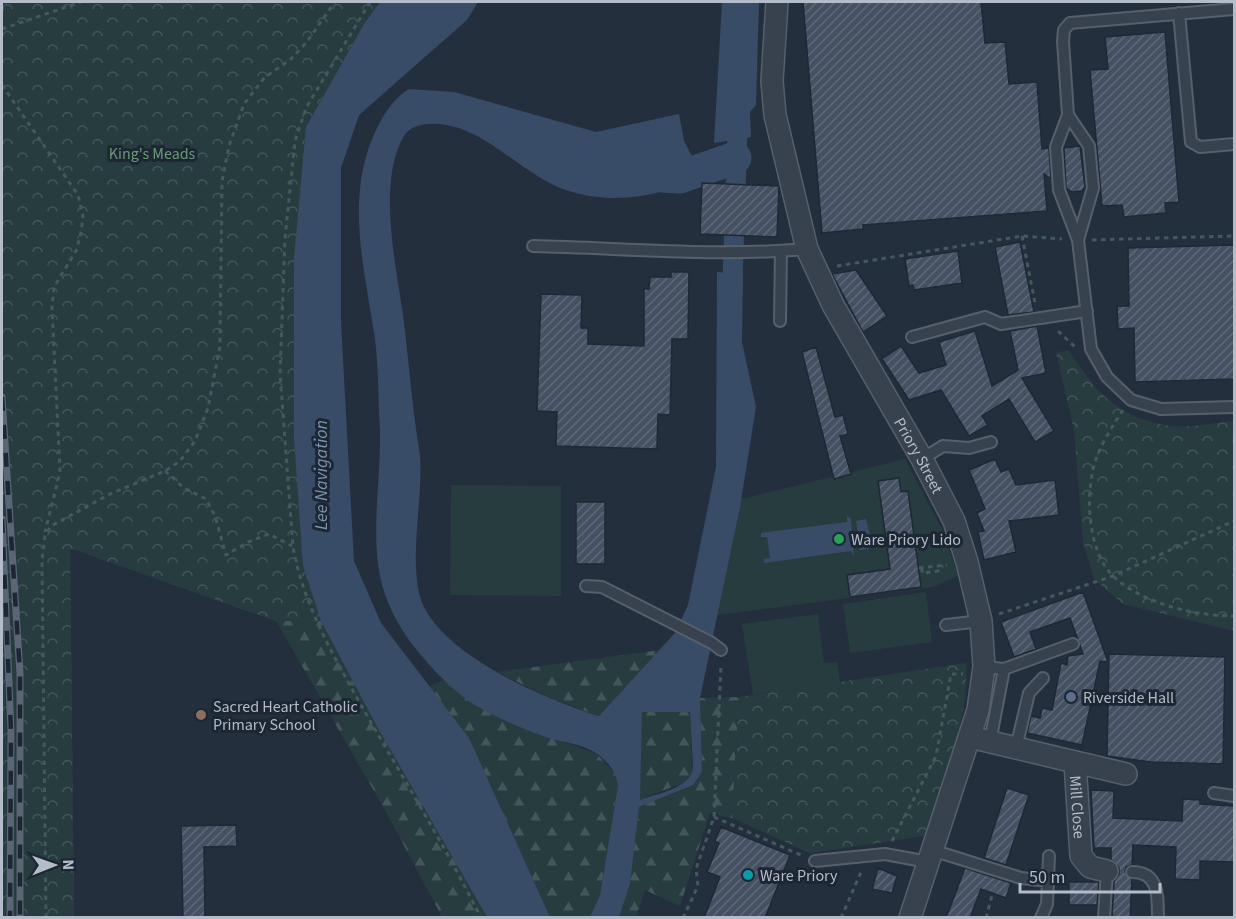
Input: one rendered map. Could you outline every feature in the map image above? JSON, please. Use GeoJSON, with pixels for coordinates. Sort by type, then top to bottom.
{"type":"FeatureCollection","features":[{"type":"Feature","properties":{"kind":"street","name":"Priory Street"},"geometry":{"type":"LineString","coordinates":[[777,2],[772,81],[775,114],[807,249],[862,358],[922,459],[954,521],[967,562],[990,669],[978,710],[980,739],[930,856],[910,918]]}},
{"type":"Feature","properties":{"kind":"street","name":"Mill Close"},"geometry":{"type":"LineString","coordinates":[[980,739],[1126,774]]}},
{"type":"Feature","properties":{"kind":"street","name":"Mill Close"},"geometry":{"type":"LineString","coordinates":[[1076,762],[1081,856],[1090,867],[1109,871]]}},
{"type":"Feature","properties":{"kind":"lane"},"geometry":{"type":"LineString","coordinates":[[1234,9],[1070,23],[1064,30],[1063,41],[1068,115],[1056,147],[1059,190],[1078,240],[1091,349],[1107,377],[1131,400],[1161,409],[1234,407]]}},
{"type":"Feature","properties":{"kind":"lane"},"geometry":{"type":"LineString","coordinates":[[1179,13],[1191,142],[1200,147],[1234,144]]}},
{"type":"Feature","properties":{"kind":"lane"},"geometry":{"type":"LineString","coordinates":[[1068,115],[1089,146],[1094,188],[1078,240]]}},
{"type":"Feature","properties":{"kind":"lane"},"geometry":{"type":"LineString","coordinates":[[533,246],[714,253],[759,253],[807,249]]}},
{"type":"Feature","properties":{"kind":"lane"},"geometry":{"type":"LineString","coordinates":[[780,321],[782,251]]}},
{"type":"Feature","properties":{"kind":"lane"},"geometry":{"type":"LineString","coordinates":[[912,337],[985,317],[1001,324],[1087,311]]}},
{"type":"Feature","properties":{"kind":"lane"},"geometry":{"type":"LineString","coordinates":[[922,459],[943,446],[969,448],[991,442]]}},
{"type":"Feature","properties":{"kind":"lane"},"geometry":{"type":"LineString","coordinates":[[586,586],[602,587],[717,646]]}},
{"type":"Feature","properties":{"kind":"lane"},"geometry":{"type":"LineString","coordinates":[[946,625],[981,621]]}},
{"type":"Feature","properties":{"kind":"lane"},"geometry":{"type":"LineString","coordinates":[[990,669],[1073,644]]}},
{"type":"Feature","properties":{"kind":"lane"},"geometry":{"type":"LineString","coordinates":[[1016,748],[1029,693],[1043,678]]}},
{"type":"Feature","properties":{"kind":"lane"},"geometry":{"type":"LineString","coordinates":[[1214,793],[1234,796]]}},
{"type":"Feature","properties":{"kind":"lane"},"geometry":{"type":"LineString","coordinates":[[815,861],[885,854],[930,856],[1048,881]]}},
{"type":"Feature","properties":{"kind":"lane"},"geometry":{"type":"LineString","coordinates":[[1041,918],[1047,904],[1049,856]]}},
{"type":"Feature","properties":{"kind":"lane"},"geometry":{"type":"LineString","coordinates":[[1104,918],[1109,871]]}},
{"type":"Feature","properties":{"kind":"lane"},"geometry":{"type":"LineString","coordinates":[[1132,872],[1144,873],[1155,883],[1158,918]]}},
{"type":"Feature","properties":{"kind":"path"},"geometry":{"type":"LineString","coordinates":[[2,11],[4,2]]}},
{"type":"Feature","properties":{"kind":"path"},"geometry":{"type":"LineString","coordinates":[[2,29],[81,2]]}},
{"type":"Feature","properties":{"kind":"path"},"geometry":{"type":"LineString","coordinates":[[45,536],[51,526],[101,499],[165,471],[180,461],[195,441],[208,408],[220,346],[222,181],[229,146],[244,104],[265,78],[290,60],[306,43],[335,2]]}},
{"type":"Feature","properties":{"kind":"path"},"geometry":{"type":"LineString","coordinates":[[370,2],[306,108],[295,141],[285,238],[280,374],[293,547],[297,571],[325,642],[459,873],[481,918]]}},
{"type":"Feature","properties":{"kind":"path"},"geometry":{"type":"LineString","coordinates":[[2,85],[78,195],[83,216],[76,251],[54,287],[52,308],[60,472],[45,536],[42,560],[46,918]]}},
{"type":"Feature","properties":{"kind":"path"},"geometry":{"type":"LineString","coordinates":[[818,272],[831,267],[1022,236],[1078,240],[1234,236]]}},
{"type":"Feature","properties":{"kind":"path"},"geometry":{"type":"LineString","coordinates":[[1131,400],[1114,423],[1097,455],[1089,502],[1094,546],[1113,576],[1148,598],[1208,616],[1234,616]]}},
{"type":"Feature","properties":{"kind":"path"},"geometry":{"type":"LineString","coordinates":[[165,471],[184,488],[206,499],[216,516],[225,555],[248,542],[269,534],[293,547]]}},
{"type":"Feature","properties":{"kind":"path"},"geometry":{"type":"LineString","coordinates":[[981,621],[1113,576],[1234,521]]}},
{"type":"Feature","properties":{"kind":"path"},"geometry":{"type":"LineString","coordinates":[[929,567],[920,568],[922,573],[938,571],[944,565]]}},
{"type":"Feature","properties":{"kind":"path"},"geometry":{"type":"LineString","coordinates":[[683,918],[698,886],[696,869],[714,817],[717,646]]}},
{"type":"Feature","properties":{"kind":"path"},"geometry":{"type":"LineString","coordinates":[[885,854],[936,756],[951,674],[990,669]]}},
{"type":"Feature","properties":{"kind":"path"},"geometry":{"type":"LineString","coordinates":[[714,817],[815,861]]}},
{"type":"Feature","properties":{"kind":"path"},"geometry":{"type":"LineString","coordinates":[[841,918],[869,856]]}},
{"type":"Feature","properties":{"kind":"path"},"geometry":{"type":"LineString","coordinates":[[986,918],[999,871]]}},
{"type":"Feature","properties":{"kind":"green space","name":"King's Meads"},"geometry":{"type":"Polygon","coordinates":[[[2,2],[380,2],[364,24],[306,127],[294,258],[294,438],[303,566],[321,621],[276,621],[70,548],[74,917],[2,918],[2,2]]]}},
{"type":"Feature","properties":{"kind":"green space"},"geometry":{"type":"Polygon","coordinates":[[[380,2],[364,24],[306,127],[303,566],[321,621],[375,723],[487,917],[442,917],[385,810],[276,621],[70,548],[74,917],[54,534],[233,150],[380,2]]]}},
{"type":"Feature","properties":{"kind":"green space"},"geometry":{"type":"Polygon","coordinates":[[[1069,351],[1088,378],[1108,399],[1133,415],[1148,421],[1173,426],[1234,421],[1234,631],[1123,604],[1094,579],[1083,542],[1074,430],[1056,352],[1069,351]]]}},
{"type":"Feature","properties":{"kind":"green space","name":"Ware Priory Lido"},"geometry":{"type":"Polygon","coordinates":[[[905,459],[943,531],[958,576],[933,587],[717,615],[741,499],[905,459]]]}},
{"type":"Feature","properties":{"kind":"green space"},"geometry":{"type":"Polygon","coordinates":[[[451,485],[561,486],[561,596],[450,595],[451,485]]]}},
{"type":"Feature","properties":{"kind":"green space"},"geometry":{"type":"Polygon","coordinates":[[[926,592],[932,642],[850,653],[843,604],[926,592]]]}},
{"type":"Feature","properties":{"kind":"green space"},"geometry":{"type":"Polygon","coordinates":[[[818,614],[824,663],[837,662],[840,682],[753,695],[742,624],[818,614]]]}},
{"type":"Feature","properties":{"kind":"green space"},"geometry":{"type":"Polygon","coordinates":[[[660,650],[599,716],[553,699],[497,672],[660,650]]]}},
{"type":"Feature","properties":{"kind":"green space"},"geometry":{"type":"Polygon","coordinates":[[[966,663],[964,707],[959,729],[925,836],[810,853],[732,818],[739,697],[966,663]]]}},
{"type":"Feature","properties":{"kind":"green space"},"geometry":{"type":"Polygon","coordinates":[[[446,679],[472,703],[503,720],[597,754],[617,776],[618,786],[600,895],[590,917],[550,917],[469,739],[428,687],[446,679]]]}},
{"type":"Feature","properties":{"kind":"green space"},"geometry":{"type":"Polygon","coordinates":[[[739,697],[732,818],[710,813],[680,906],[645,890],[636,917],[619,918],[630,884],[639,807],[693,785],[702,772],[700,698],[739,697]]]}},
{"type":"Feature","properties":{"kind":"green space"},"geometry":{"type":"Polygon","coordinates":[[[642,712],[690,712],[692,773],[685,782],[639,800],[642,712]]]}},
{"type":"Feature","properties":{"kind":"water","name":"Lee Navigation"},"geometry":{"type":"Polygon","coordinates":[[[380,2],[478,2],[467,20],[359,115],[341,168],[341,323],[354,561],[381,623],[469,738],[550,917],[487,917],[375,723],[321,621],[303,566],[294,438],[294,258],[306,127],[364,24],[380,2]]]}},
{"type":"Feature","properties":{"kind":"water"},"geometry":{"type":"Polygon","coordinates":[[[722,2],[759,2],[756,105],[750,112],[751,137],[714,143],[722,2]]]}},
{"type":"Feature","properties":{"kind":"water"},"geometry":{"type":"Polygon","coordinates":[[[409,89],[454,92],[596,132],[679,114],[684,141],[695,162],[705,164],[705,174],[667,190],[625,198],[603,198],[563,189],[544,180],[481,138],[452,126],[429,124],[415,127],[404,136],[396,155],[391,176],[391,224],[420,455],[416,542],[419,593],[428,615],[445,635],[494,671],[551,698],[599,716],[675,633],[688,605],[716,467],[717,272],[743,274],[742,342],[756,407],[740,507],[700,698],[702,772],[693,785],[639,807],[630,884],[619,917],[590,917],[600,895],[618,786],[611,767],[591,750],[549,738],[511,723],[475,705],[459,693],[436,672],[410,641],[398,624],[382,586],[376,541],[380,449],[378,369],[363,267],[359,200],[361,179],[373,138],[382,119],[401,95],[409,89]],[[642,712],[640,800],[680,785],[691,774],[693,767],[690,712],[642,712]]]}},
{"type":"Feature","properties":{"kind":"water"},"geometry":{"type":"Polygon","coordinates":[[[847,516],[851,519],[854,557],[851,551],[764,563],[764,559],[770,558],[767,537],[761,537],[761,533],[847,522],[847,516]]]}},
{"type":"Feature","properties":{"kind":"water"},"geometry":{"type":"Polygon","coordinates":[[[866,519],[870,535],[869,549],[860,550],[856,521],[866,519]]]}},
{"type":"Feature","properties":{"kind":"building"},"geometry":{"type":"Polygon","coordinates":[[[803,2],[981,2],[985,43],[1005,42],[1009,84],[1037,82],[1042,149],[1049,148],[1051,179],[1044,174],[1047,211],[863,225],[863,229],[822,233],[803,2]]]}},
{"type":"Feature","properties":{"kind":"building"},"geometry":{"type":"Polygon","coordinates":[[[1165,32],[1179,202],[1165,203],[1166,213],[1124,217],[1122,205],[1102,206],[1090,70],[1108,69],[1105,37],[1165,32]]]}},
{"type":"Feature","properties":{"kind":"building"},"geometry":{"type":"Polygon","coordinates":[[[1080,146],[1085,187],[1082,191],[1072,192],[1066,188],[1064,148],[1080,146]]]}},
{"type":"Feature","properties":{"kind":"building"},"geometry":{"type":"Polygon","coordinates":[[[702,183],[779,186],[777,237],[700,234],[702,183]]]}},
{"type":"Feature","properties":{"kind":"building"},"geometry":{"type":"Polygon","coordinates":[[[1020,242],[1034,312],[1008,315],[995,247],[1020,242]]]}},
{"type":"Feature","properties":{"kind":"building"},"geometry":{"type":"Polygon","coordinates":[[[1234,245],[1234,379],[1135,382],[1134,328],[1118,329],[1117,306],[1129,306],[1128,248],[1234,245]]]}},
{"type":"Feature","properties":{"kind":"building"},"geometry":{"type":"Polygon","coordinates":[[[958,251],[962,283],[914,290],[913,285],[909,286],[905,259],[958,251]]]}},
{"type":"Feature","properties":{"kind":"building"},"geometry":{"type":"Polygon","coordinates":[[[856,270],[887,316],[863,332],[832,274],[856,270]]]}},
{"type":"Feature","properties":{"kind":"building"},"geometry":{"type":"Polygon","coordinates":[[[671,272],[689,272],[688,339],[672,339],[670,415],[658,414],[657,449],[556,446],[557,412],[537,411],[541,294],[582,295],[581,328],[588,328],[588,344],[644,346],[644,289],[649,289],[650,277],[671,277],[671,272]]]}},
{"type":"Feature","properties":{"kind":"building"},"geometry":{"type":"Polygon","coordinates":[[[1037,326],[1046,373],[1022,378],[1054,431],[1035,442],[1009,399],[982,416],[988,425],[969,436],[941,390],[909,400],[882,359],[901,346],[919,373],[946,365],[939,342],[975,331],[992,386],[1018,370],[1010,331],[1037,326]]]}},
{"type":"Feature","properties":{"kind":"building"},"geometry":{"type":"Polygon","coordinates":[[[816,347],[835,417],[843,415],[848,434],[840,436],[851,474],[834,479],[802,352],[816,347]]]}},
{"type":"Feature","properties":{"kind":"building"},"geometry":{"type":"Polygon","coordinates":[[[995,459],[1001,472],[1009,469],[1016,485],[1055,480],[1059,515],[1009,521],[1016,552],[984,560],[978,532],[984,531],[977,513],[985,509],[969,470],[995,459]]]}},
{"type":"Feature","properties":{"kind":"building"},"geometry":{"type":"Polygon","coordinates":[[[899,478],[901,492],[908,491],[921,587],[850,597],[847,575],[890,569],[878,481],[899,478]]]}},
{"type":"Feature","properties":{"kind":"building"},"geometry":{"type":"Polygon","coordinates":[[[576,502],[605,502],[605,564],[576,564],[576,502]]]}},
{"type":"Feature","properties":{"kind":"building"},"geometry":{"type":"Polygon","coordinates":[[[1083,592],[1108,662],[1100,661],[1082,745],[1027,733],[1031,716],[1040,718],[1042,708],[1052,710],[1061,663],[1067,665],[1068,656],[1083,654],[1070,618],[1030,632],[1036,649],[1014,657],[1001,622],[1083,592]]]}},
{"type":"Feature","properties":{"kind":"building"},"geometry":{"type":"Polygon","coordinates":[[[1109,654],[1225,657],[1223,764],[1151,762],[1107,756],[1109,654]]]}},
{"type":"Feature","properties":{"kind":"building"},"geometry":{"type":"Polygon","coordinates":[[[1007,788],[1029,795],[1006,865],[984,858],[1007,788]]]}},
{"type":"Feature","properties":{"kind":"building"},"geometry":{"type":"Polygon","coordinates":[[[1091,790],[1114,791],[1113,818],[1182,821],[1183,799],[1200,800],[1200,804],[1234,806],[1234,862],[1200,861],[1200,880],[1175,879],[1176,847],[1133,845],[1132,865],[1126,867],[1125,872],[1132,879],[1130,918],[1112,918],[1114,881],[1119,874],[1119,868],[1111,859],[1111,848],[1094,848],[1091,790]]]}},
{"type":"Feature","properties":{"kind":"building"},"geometry":{"type":"Polygon","coordinates":[[[236,825],[237,846],[204,847],[205,918],[183,918],[181,826],[236,825]]]}},
{"type":"Feature","properties":{"kind":"building","name":"Ware Priory"},"geometry":{"type":"Polygon","coordinates":[[[721,827],[790,855],[765,918],[704,918],[720,877],[707,872],[719,843],[715,841],[721,827]]]}},
{"type":"Feature","properties":{"kind":"building"},"geometry":{"type":"Polygon","coordinates":[[[878,868],[897,876],[892,893],[872,889],[878,868]]]}},
{"type":"Feature","properties":{"kind":"building"},"geometry":{"type":"Polygon","coordinates":[[[965,868],[1011,883],[1006,898],[981,889],[970,918],[946,918],[965,868]]]}},
{"type":"Feature","properties":{"kind":"building"},"geometry":{"type":"Polygon","coordinates":[[[1069,882],[1099,882],[1097,905],[1069,905],[1069,882]]]}},
{"type":"Feature","properties":{"kind":"waterway"},"geometry":{"type":"LineString","coordinates":[[732,297],[738,114]]}},
{"type":"Feature","properties":{"kind":"waterway"},"geometry":{"type":"LineString","coordinates":[[662,176],[680,177],[735,158]]}},
{"type":"Feature","properties":{"kind":"railway"},"geometry":{"type":"LineString","coordinates":[[2,397],[20,673],[20,918]]}},
{"type":"Feature","properties":{"kind":"railway"},"geometry":{"type":"LineString","coordinates":[[2,519],[11,731],[10,918]]}},
{"type":"Feature","properties":{"kind":"place","name":"Ware Priory Lido"},"geometry":{"type":"Point","coordinates":[839,539]}},
{"type":"Feature","properties":{"kind":"place","name":"Riverside Hall"},"geometry":{"type":"Point","coordinates":[1071,697]}},
{"type":"Feature","properties":{"kind":"place","name":"Sacred Heart Catholic Primary School"},"geometry":{"type":"Point","coordinates":[201,715]}},
{"type":"Feature","properties":{"kind":"place","name":"Ware Priory"},"geometry":{"type":"Point","coordinates":[748,875]}}]}
